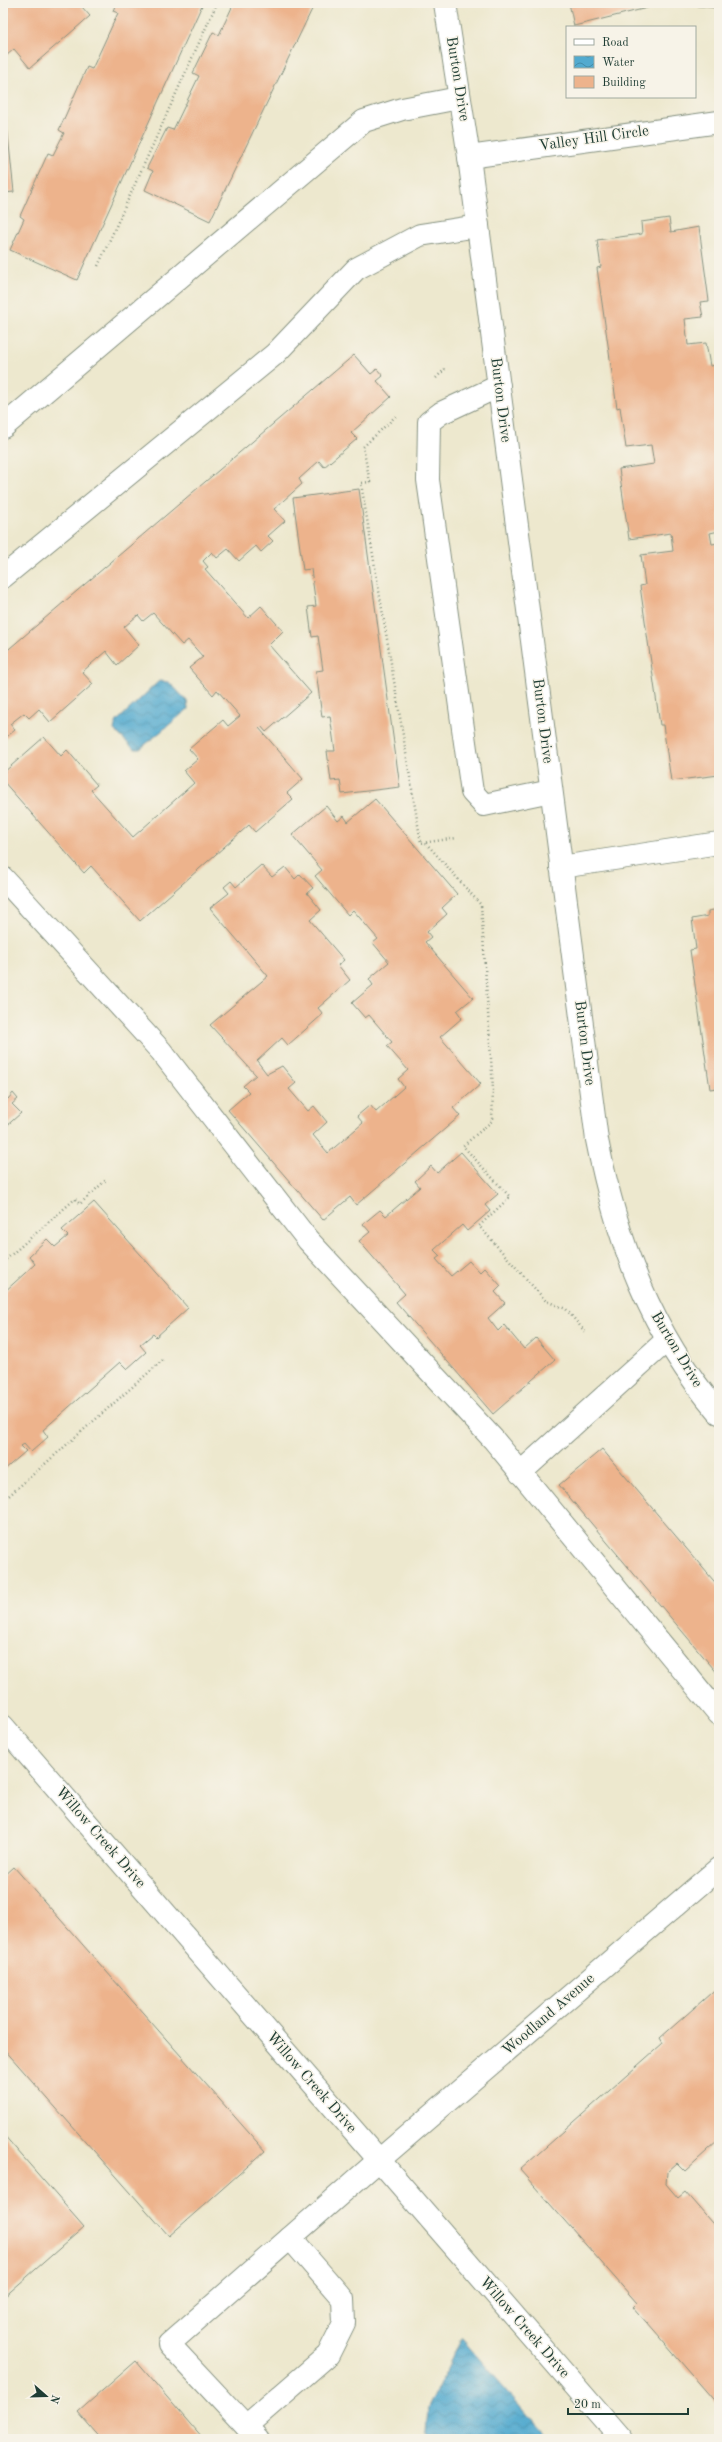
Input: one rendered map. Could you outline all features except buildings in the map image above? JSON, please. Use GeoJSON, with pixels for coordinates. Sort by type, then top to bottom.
{"type":"FeatureCollection","features":[{"type":"Feature","properties":{"kind":"street","name":"Burton Drive"},"geometry":{"type":"LineString","coordinates":[[445,3],[469,156],[561,867],[596,1132],[603,1172],[619,1233],[630,1263],[667,1340],[693,1382],[719,1413]]}},
{"type":"Feature","properties":{"kind":"street"},"geometry":{"type":"LineString","coordinates":[[3,427],[364,122],[402,109],[459,98]]}},
{"type":"Feature","properties":{"kind":"street","name":"Valley Hill Circle"},"geometry":{"type":"LineString","coordinates":[[469,156],[719,122]]}},
{"type":"Feature","properties":{"kind":"street"},"geometry":{"type":"LineString","coordinates":[[3,578],[275,354],[356,269],[420,235],[478,226]]}},
{"type":"Feature","properties":{"kind":"street"},"geometry":{"type":"LineString","coordinates":[[499,386],[441,413],[429,422],[429,488],[472,792],[484,805],[551,791]]}},
{"type":"Feature","properties":{"kind":"street"},"geometry":{"type":"LineString","coordinates":[[561,867],[719,843]]}},
{"type":"Feature","properties":{"kind":"street"},"geometry":{"type":"LineString","coordinates":[[3,878],[161,1051],[308,1240],[493,1439],[719,1714]]}},
{"type":"Feature","properties":{"kind":"street"},"geometry":{"type":"LineString","coordinates":[[520,1473],[667,1340]]}},
{"type":"Feature","properties":{"kind":"street","name":"Willow Creek Drive"},"geometry":{"type":"LineString","coordinates":[[3,1726],[378,2161],[621,2439]]}},
{"type":"Feature","properties":{"kind":"street","name":"Woodland Avenue"},"geometry":{"type":"LineString","coordinates":[[252,2433],[170,2344],[378,2161],[719,1868]]}},
{"type":"Feature","properties":{"kind":"street"},"geometry":{"type":"LineString","coordinates":[[252,2433],[328,2355],[344,2323],[343,2299],[290,2238]]}},
{"type":"Feature","properties":{"kind":"path"},"geometry":{"type":"LineString","coordinates":[[98,266],[217,3]]}},
{"type":"Feature","properties":{"kind":"path"},"geometry":{"type":"LineString","coordinates":[[434,379],[445,369]]}},
{"type":"Feature","properties":{"kind":"path"},"geometry":{"type":"LineString","coordinates":[[401,411],[363,447],[370,482],[361,483],[421,843],[457,838]]}},
{"type":"Feature","properties":{"kind":"path"},"geometry":{"type":"LineString","coordinates":[[426,843],[481,905],[494,1089],[492,1121],[463,1146],[510,1198],[479,1226],[546,1301],[566,1308],[586,1332]]}},
{"type":"Feature","properties":{"kind":"path"},"geometry":{"type":"LineString","coordinates":[[3,1262],[75,1199],[80,1204],[106,1180]]}},
{"type":"Feature","properties":{"kind":"path"},"geometry":{"type":"LineString","coordinates":[[3,1501],[164,1359]]}},
{"type":"Feature","properties":{"kind":"water"},"geometry":{"type":"Polygon","coordinates":[[[159,681],[169,682],[187,701],[188,709],[140,749],[134,749],[114,730],[116,722],[159,681]]]}},
{"type":"Feature","properties":{"kind":"water"},"geometry":{"type":"Polygon","coordinates":[[[461,2339],[549,2439],[431,2439],[426,2433],[428,2408],[461,2339]]]}}]}
